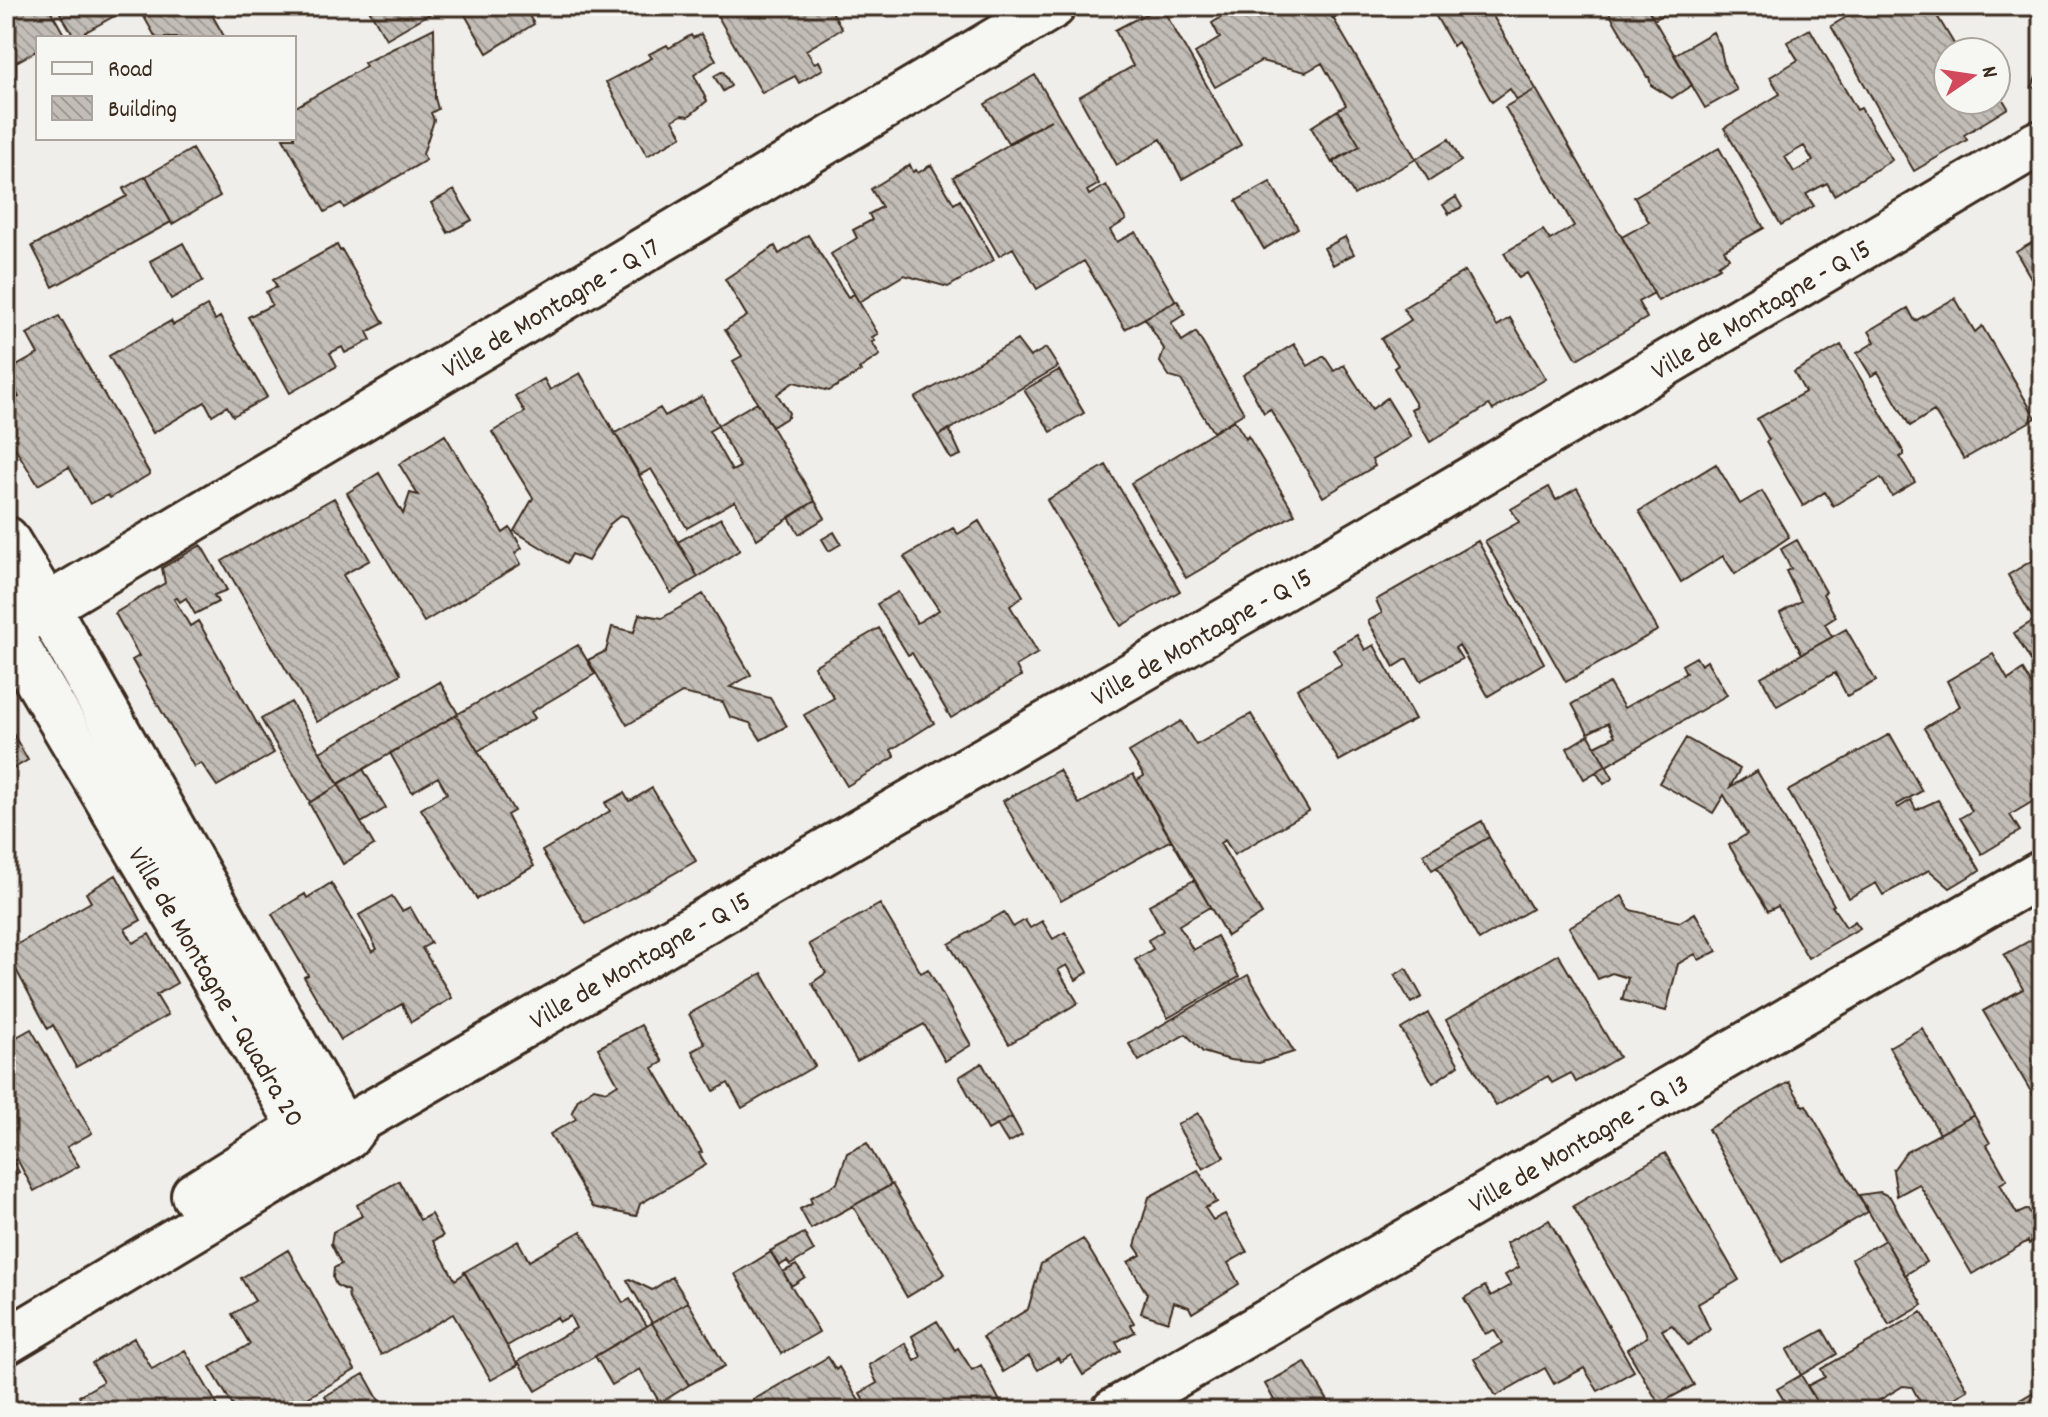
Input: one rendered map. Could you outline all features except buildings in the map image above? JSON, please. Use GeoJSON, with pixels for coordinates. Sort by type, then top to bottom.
{"type":"FeatureCollection","features":[{"type":"Feature","properties":{"kind":"street","name":"Ville de Montagne - Q 17"},"geometry":{"type":"LineString","coordinates":[[6,629],[1053,6]]}},
{"type":"Feature","properties":{"kind":"street","name":"Ville de Montagne - Q 15"},"geometry":{"type":"LineString","coordinates":[[332,1131],[1419,510],[2037,144]]}},
{"type":"Feature","properties":{"kind":"street","name":"Ville de Montagne - Quadra 20"},"geometry":{"type":"LineString","coordinates":[[6,539],[46,605],[332,1131]]}},
{"type":"Feature","properties":{"kind":"street","name":"Ville de Montagne - Quadra 20"},"geometry":{"type":"LineString","coordinates":[[6,629],[332,1131]]}},
{"type":"Feature","properties":{"kind":"street","name":"Ville de Montagne - Q 13"},"geometry":{"type":"LineString","coordinates":[[1114,1411],[2042,873]]}},
{"type":"Feature","properties":{"kind":"street","name":"Ville de Montagne - Quadra 20"},"geometry":{"type":"LineString","coordinates":[[6,1314],[332,1131]]}},
{"type":"Feature","properties":{"kind":"street"},"geometry":{"type":"LineString","coordinates":[[6,1342],[332,1131]]}}]}
